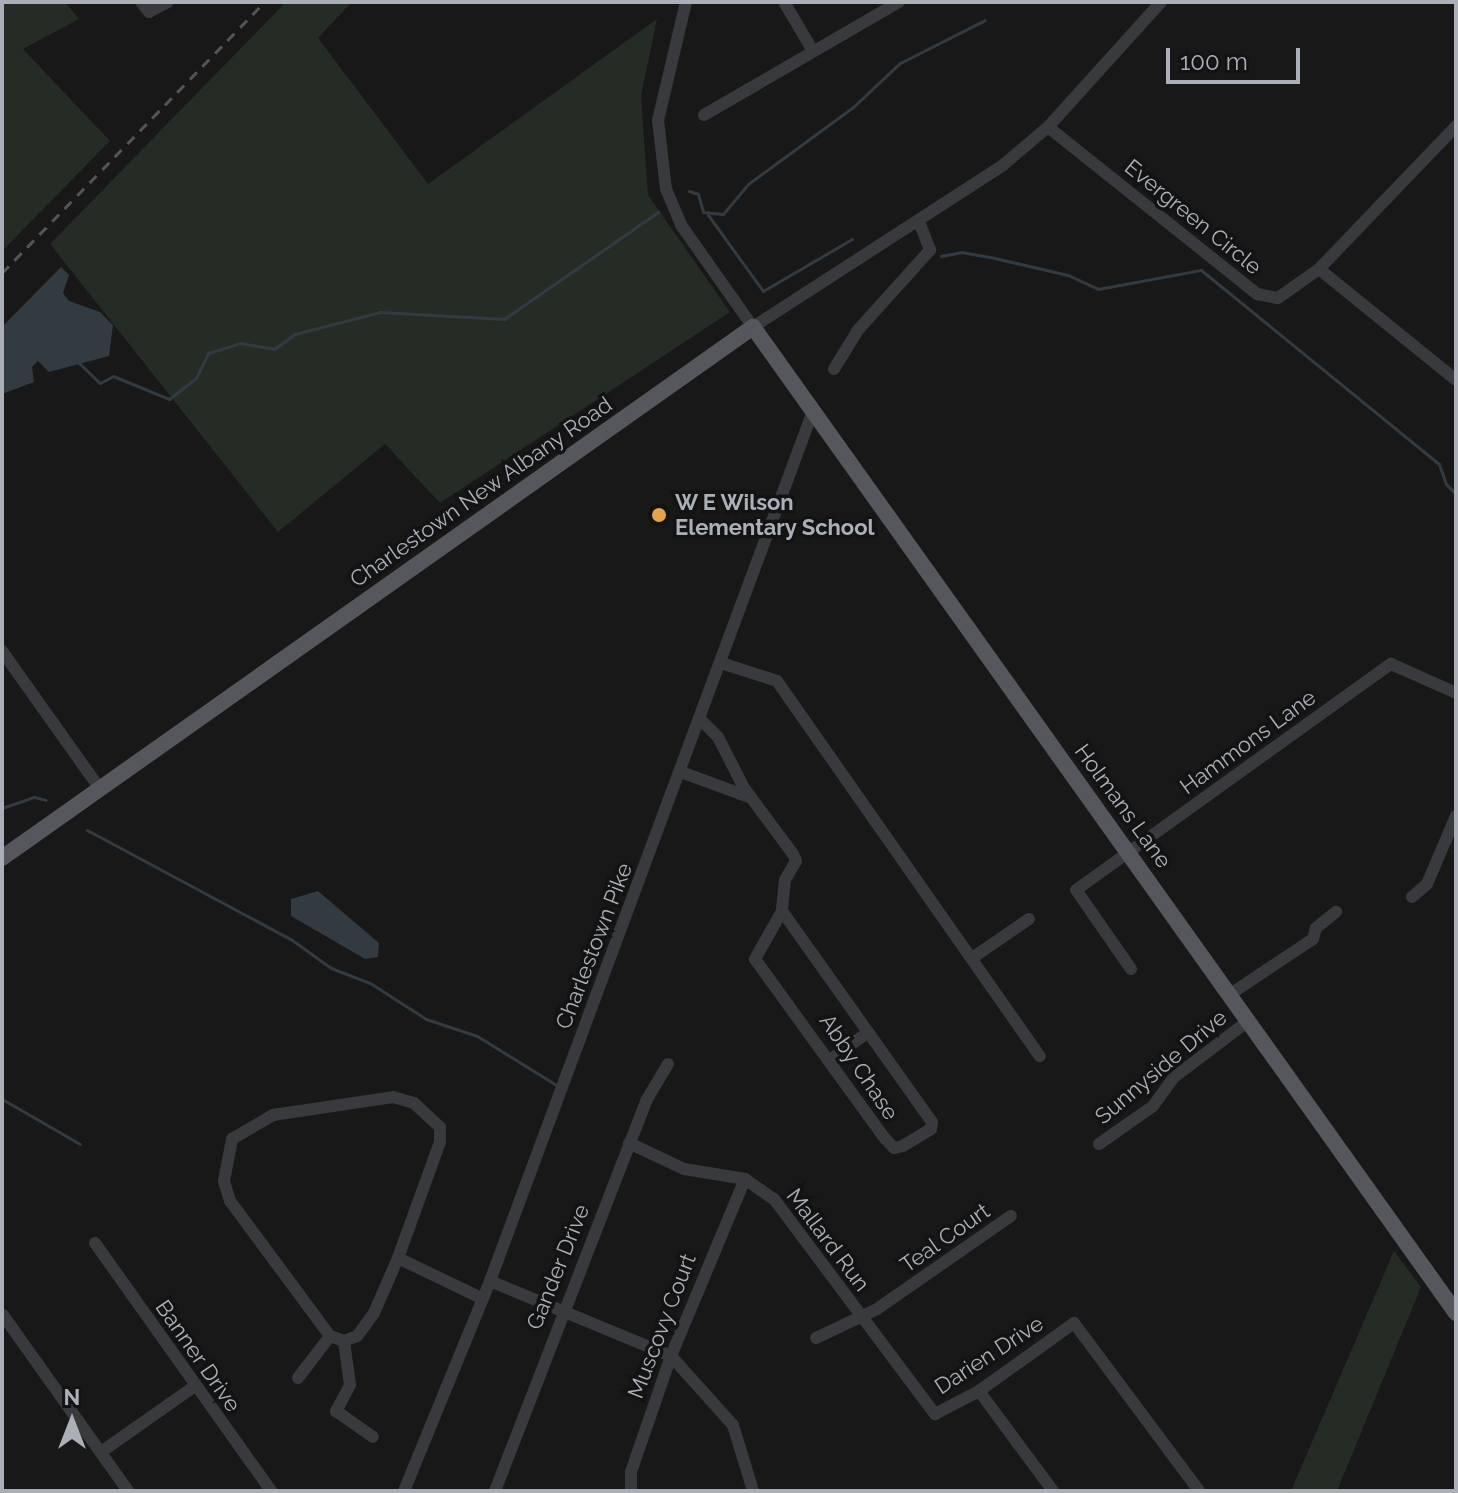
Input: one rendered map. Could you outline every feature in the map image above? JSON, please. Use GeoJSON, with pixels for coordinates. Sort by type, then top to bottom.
{"type":"FeatureCollection","features":[{"type":"Feature","properties":{"kind":"main road","name":"Holmans Lane"},"geometry":{"type":"LineString","coordinates":[[753,327],[1456,1313]]}},
{"type":"Feature","properties":{"kind":"main road","name":"Charlestown New Albany Road"},"geometry":{"type":"LineString","coordinates":[[2,858],[753,327]]}},
{"type":"Feature","properties":{"kind":"street"},"geometry":{"type":"LineString","coordinates":[[141,2],[149,12],[168,2]]}},
{"type":"Feature","properties":{"kind":"street"},"geometry":{"type":"LineString","coordinates":[[686,2],[658,120],[666,189],[681,225],[753,327]]}},
{"type":"Feature","properties":{"kind":"street"},"geometry":{"type":"LineString","coordinates":[[784,2],[813,51]]}},
{"type":"Feature","properties":{"kind":"street"},"geometry":{"type":"LineString","coordinates":[[704,115],[899,2]]}},
{"type":"Feature","properties":{"kind":"street"},"geometry":{"type":"LineString","coordinates":[[1048,127],[1161,2]]}},
{"type":"Feature","properties":{"kind":"street","name":"Evergreen Circle"},"geometry":{"type":"LineString","coordinates":[[1048,127],[1257,294],[1278,298],[1319,269],[1456,126]]}},
{"type":"Feature","properties":{"kind":"street","name":"Charlestown New Albany Road"},"geometry":{"type":"LineString","coordinates":[[753,327],[920,224],[992,174],[1048,127]]}},
{"type":"Feature","properties":{"kind":"street"},"geometry":{"type":"LineString","coordinates":[[834,369],[858,330],[930,250],[920,224]]}},
{"type":"Feature","properties":{"kind":"street"},"geometry":{"type":"LineString","coordinates":[[1319,269],[1456,380]]}},
{"type":"Feature","properties":{"kind":"street","name":"Charlestown Pike"},"geometry":{"type":"LineString","coordinates":[[404,1491],[479,1297],[490,1281],[701,720],[813,411]]}},
{"type":"Feature","properties":{"kind":"street"},"geometry":{"type":"LineString","coordinates":[[2,651],[100,789]]}},
{"type":"Feature","properties":{"kind":"street"},"geometry":{"type":"LineString","coordinates":[[721,663],[777,681],[1040,1056]]}},
{"type":"Feature","properties":{"kind":"street","name":"Hammons Lane"},"geometry":{"type":"LineString","coordinates":[[1131,969],[1076,890],[1391,664],[1456,693]]}},
{"type":"Feature","properties":{"kind":"street","name":"Abby Chase"},"geometry":{"type":"LineString","coordinates":[[701,720],[718,737],[752,798],[796,861],[785,880],[782,911],[755,959],[894,1148],[931,1129],[921,1105],[782,911]]}},
{"type":"Feature","properties":{"kind":"street"},"geometry":{"type":"LineString","coordinates":[[681,772],[752,798]]}},
{"type":"Feature","properties":{"kind":"street"},"geometry":{"type":"LineString","coordinates":[[1412,897],[1427,884],[1456,816]]}},
{"type":"Feature","properties":{"kind":"street"},"geometry":{"type":"LineString","coordinates":[[1229,995],[1313,939],[1316,928],[1336,912]]}},
{"type":"Feature","properties":{"kind":"street"},"geometry":{"type":"LineString","coordinates":[[972,958],[1029,919]]}},
{"type":"Feature","properties":{"kind":"street","name":"Sunnyside Drive"},"geometry":{"type":"LineString","coordinates":[[1099,1144],[1153,1106],[1173,1078],[1248,1021]]}},
{"type":"Feature","properties":{"kind":"street"},"geometry":{"type":"LineString","coordinates":[[831,1059],[867,1033]]}},
{"type":"Feature","properties":{"kind":"street","name":"Gander Drive"},"geometry":{"type":"LineString","coordinates":[[495,1491],[562,1311],[654,1080],[668,1064]]}},
{"type":"Feature","properties":{"kind":"street"},"geometry":{"type":"LineString","coordinates":[[393,1097],[414,1103],[440,1127],[440,1142],[398,1258],[374,1313],[357,1336],[344,1341],[330,1336],[230,1201],[224,1181],[232,1139],[273,1115],[393,1097]]}},
{"type":"Feature","properties":{"kind":"street","name":"Mallard Run"},"geometry":{"type":"LineString","coordinates":[[629,1143],[684,1169],[745,1179],[774,1199],[859,1315]]}},
{"type":"Feature","properties":{"kind":"street","name":"Muscovy Court"},"geometry":{"type":"LineString","coordinates":[[631,1491],[631,1472],[671,1356],[745,1179]]}},
{"type":"Feature","properties":{"kind":"street","name":"Teal Court"},"geometry":{"type":"LineString","coordinates":[[816,1338],[877,1309],[1011,1216]]}},
{"type":"Feature","properties":{"kind":"street","name":"Banner Drive"},"geometry":{"type":"LineString","coordinates":[[95,1243],[271,1491]]}},
{"type":"Feature","properties":{"kind":"street"},"geometry":{"type":"LineString","coordinates":[[398,1258],[479,1297]]}},
{"type":"Feature","properties":{"kind":"street"},"geometry":{"type":"LineString","coordinates":[[490,1281],[671,1356],[733,1425],[753,1491]]}},
{"type":"Feature","properties":{"kind":"street"},"geometry":{"type":"LineString","coordinates":[[3,1315],[128,1491]]}},
{"type":"Feature","properties":{"kind":"street","name":"Darien Drive"},"geometry":{"type":"LineString","coordinates":[[859,1315],[935,1414],[979,1391],[1074,1323],[1199,1491]]}},
{"type":"Feature","properties":{"kind":"street"},"geometry":{"type":"LineString","coordinates":[[298,1378],[330,1336]]}},
{"type":"Feature","properties":{"kind":"street"},"geometry":{"type":"LineString","coordinates":[[344,1341],[350,1385],[336,1411],[373,1437]]}},
{"type":"Feature","properties":{"kind":"street"},"geometry":{"type":"LineString","coordinates":[[101,1452],[195,1386]]}},
{"type":"Feature","properties":{"kind":"street"},"geometry":{"type":"LineString","coordinates":[[979,1391],[1053,1491]]}},
{"type":"Feature","properties":{"kind":"shaded area"},"geometry":{"type":"Polygon","coordinates":[[[2,2],[65,2],[79,19],[23,49],[110,141],[2,251],[2,2]]]}},
{"type":"Feature","properties":{"kind":"shaded area"},"geometry":{"type":"Polygon","coordinates":[[[286,2],[352,2],[318,38],[428,184],[657,19],[641,96],[648,195],[730,312],[440,503],[385,444],[278,532],[50,244],[286,2]]]}},
{"type":"Feature","properties":{"kind":"shaded area"},"geometry":{"type":"Polygon","coordinates":[[[61,267],[69,275],[63,293],[69,301],[100,312],[113,325],[109,356],[49,372],[38,361],[32,367],[34,382],[2,394],[2,327],[61,267]]]}},
{"type":"Feature","properties":{"kind":"shaded area"},"geometry":{"type":"Polygon","coordinates":[[[318,891],[379,943],[378,957],[365,959],[291,916],[291,899],[318,891]]]}},
{"type":"Feature","properties":{"kind":"shaded area"},"geometry":{"type":"Polygon","coordinates":[[[1394,1251],[1421,1287],[1337,1491],[1291,1491],[1394,1251]]]}},
{"type":"Feature","properties":{"kind":"waterway"},"geometry":{"type":"LineString","coordinates":[[689,191],[698,194],[703,212],[723,214],[748,184],[852,108],[900,63],[985,20]]}},
{"type":"Feature","properties":{"kind":"waterway"},"geometry":{"type":"LineString","coordinates":[[79,363],[100,383],[113,376],[169,399],[196,378],[208,353],[240,343],[274,349],[295,334],[380,312],[504,319],[658,212]]}},
{"type":"Feature","properties":{"kind":"waterway"},"geometry":{"type":"LineString","coordinates":[[708,215],[763,291],[852,239]]}},
{"type":"Feature","properties":{"kind":"waterway"},"geometry":{"type":"LineString","coordinates":[[941,256],[961,252],[990,257],[1068,275],[1098,289],[1201,270],[1439,464],[1446,484],[1456,494]]}},
{"type":"Feature","properties":{"kind":"waterway"},"geometry":{"type":"LineString","coordinates":[[2,808],[34,797],[46,800]]}},
{"type":"Feature","properties":{"kind":"waterway"},"geometry":{"type":"LineString","coordinates":[[87,830],[292,940],[331,968],[370,983],[426,1019],[477,1036],[558,1086]]}},
{"type":"Feature","properties":{"kind":"waterway"},"geometry":{"type":"LineString","coordinates":[[2,1099],[80,1144]]}},
{"type":"Feature","properties":{"kind":"railway"},"geometry":{"type":"LineString","coordinates":[[2,273],[265,2]]}},
{"type":"Feature","properties":{"kind":"place","name":"W E Wilson Elementary School"},"geometry":{"type":"Point","coordinates":[659,515]}}]}
